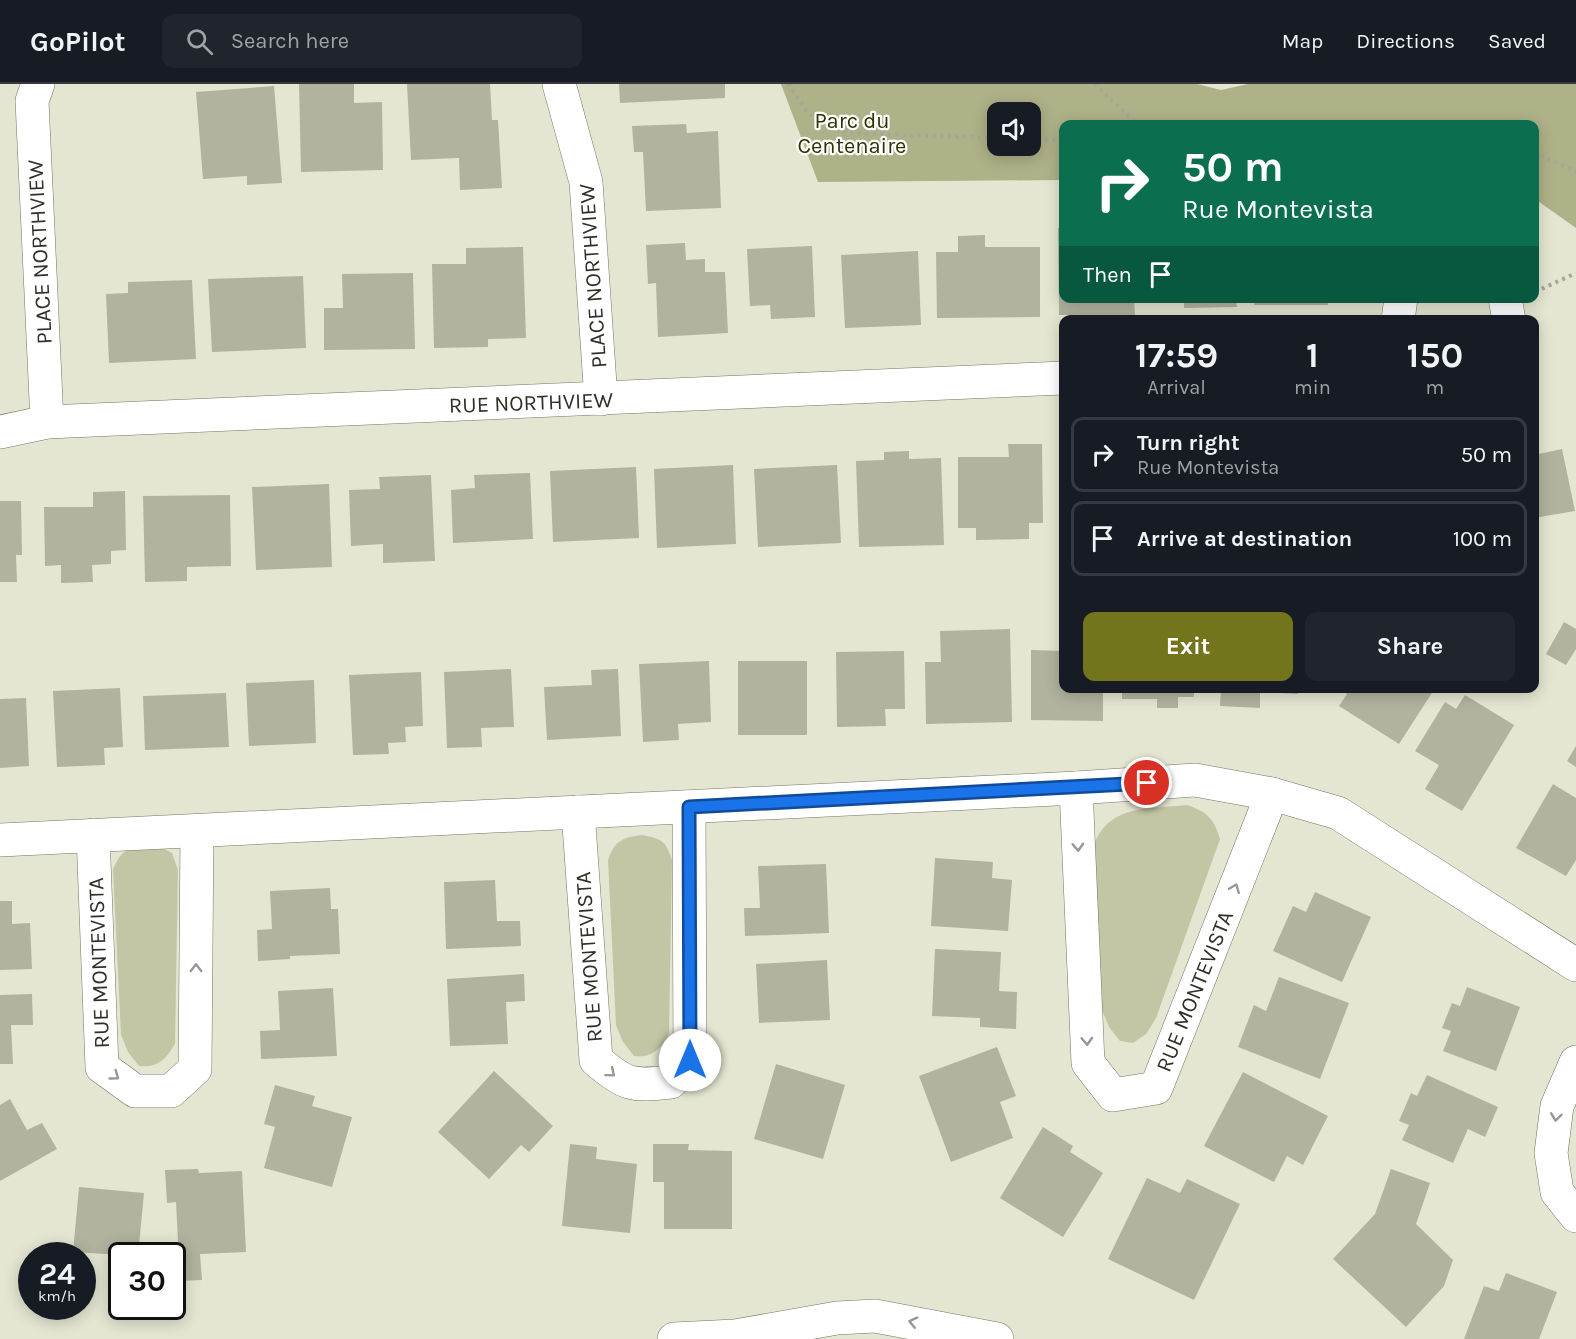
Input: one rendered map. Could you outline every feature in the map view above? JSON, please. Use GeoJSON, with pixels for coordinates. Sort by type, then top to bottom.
{"type":"FeatureCollection","features":[{"type":"Feature","properties":{"kind":"street","name":"PLACE NORTHVIEW"},"geometry":{"type":"LineString","coordinates":[[38,84],[32,102],[47,422]]}},
{"type":"Feature","properties":{"kind":"street","name":"PLACE NORTHVIEW"},"geometry":{"type":"LineString","coordinates":[[559,84],[586,182],[601,399]]}},
{"type":"Feature","properties":{"kind":"street","name":"RUE NORTHVIEW"},"geometry":{"type":"LineString","coordinates":[[0,432],[47,422],[1059,378]]}},
{"type":"Feature","properties":{"kind":"street"},"geometry":{"type":"LineString","coordinates":[[0,840],[1076,788],[1195,780],[1272,794],[1338,813],[1576,965]]}},
{"type":"Feature","properties":{"kind":"street","name":"RUE MONTEVISTA"},"geometry":{"type":"LineString","coordinates":[[1076,788],[1088,1063],[1113,1095],[1156,1088],[1272,794]]}},
{"type":"Feature","properties":{"kind":"street","name":"RUE MONTEVISTA"},"geometry":{"type":"LineString","coordinates":[[578,812],[596,1060],[621,1081],[641,1085],[671,1082],[690,1060],[689,807]]}},
{"type":"Feature","properties":{"kind":"street","name":"RUE MONTEVISTA"},"geometry":{"type":"LineString","coordinates":[[93,835],[102,1067],[135,1091],[171,1091],[195,1069],[197,831]]}},
{"type":"Feature","properties":{"kind":"street"},"geometry":{"type":"LineString","coordinates":[[1576,1062],[1557,1106],[1551,1153],[1557,1192],[1576,1216]]}},
{"type":"Feature","properties":{"kind":"street"},"geometry":{"type":"LineString","coordinates":[[674,1339],[751,1338],[837,1318],[875,1316],[970,1338]]}},
{"type":"Feature","properties":{"kind":"path"},"geometry":{"type":"LineString","coordinates":[[788,84],[809,114],[846,133],[987,138]]}},
{"type":"Feature","properties":{"kind":"path"},"geometry":{"type":"LineString","coordinates":[[1094,84],[1134,120]]}},
{"type":"Feature","properties":{"kind":"path"},"geometry":{"type":"LineString","coordinates":[[1041,139],[1059,140]]}},
{"type":"Feature","properties":{"kind":"path"},"geometry":{"type":"LineString","coordinates":[[1539,154],[1576,172]]}},
{"type":"Feature","properties":{"kind":"path"},"geometry":{"type":"LineString","coordinates":[[1539,290],[1576,273]]}},
{"type":"Feature","properties":{"kind":"green space","name":"Parc du Centenaire"},"geometry":{"type":"Polygon","coordinates":[[[781,84],[1197,84],[1221,90],[1248,84],[1576,84],[1576,228],[1539,202],[1539,120],[1059,120],[1059,180],[818,182],[781,84]]]}},
{"type":"Feature","properties":{"kind":"green space"},"geometry":{"type":"Polygon","coordinates":[[[1187,805],[1200,810],[1209,817],[1220,839],[1156,1018],[1146,1034],[1133,1043],[1120,1041],[1109,1027],[1102,1010],[1094,845],[1101,832],[1120,815],[1145,809],[1187,805]]]}},
{"type":"Feature","properties":{"kind":"green space"},"geometry":{"type":"Polygon","coordinates":[[[642,835],[665,844],[672,860],[669,1034],[651,1054],[634,1056],[623,1042],[616,1025],[608,860],[613,848],[620,841],[642,835]]]}},
{"type":"Feature","properties":{"kind":"green space"},"geometry":{"type":"Polygon","coordinates":[[[139,847],[163,848],[172,853],[178,870],[175,1044],[160,1062],[151,1066],[139,1066],[128,1052],[121,1035],[113,870],[117,861],[127,850],[139,847]]]}},
{"type":"Feature","properties":{"kind":"building"},"geometry":{"type":"Polygon","coordinates":[[[299,84],[354,84],[354,103],[382,102],[383,170],[301,172],[299,84]]]}},
{"type":"Feature","properties":{"kind":"building"},"geometry":{"type":"Polygon","coordinates":[[[407,84],[490,84],[492,120],[498,120],[502,188],[460,190],[459,158],[411,160],[407,84]]]}},
{"type":"Feature","properties":{"kind":"building"},"geometry":{"type":"Polygon","coordinates":[[[619,84],[725,84],[725,98],[620,103],[619,84]]]}},
{"type":"Feature","properties":{"kind":"building"},"geometry":{"type":"Polygon","coordinates":[[[274,86],[282,183],[247,185],[247,176],[203,179],[196,92],[274,86]]]}},
{"type":"Feature","properties":{"kind":"building"},"geometry":{"type":"Polygon","coordinates":[[[686,124],[687,133],[718,131],[721,208],[646,211],[643,152],[634,152],[632,126],[686,124]]]}},
{"type":"Feature","properties":{"kind":"building"},"geometry":{"type":"Polygon","coordinates":[[[1058,228],[1059,303],[1134,303],[1135,315],[1059,315],[1058,228]]]}},
{"type":"Feature","properties":{"kind":"building"},"geometry":{"type":"Polygon","coordinates":[[[985,235],[985,247],[1040,247],[1040,317],[937,318],[936,252],[958,252],[958,236],[985,235]]]}},
{"type":"Feature","properties":{"kind":"building"},"geometry":{"type":"Polygon","coordinates":[[[685,243],[686,260],[705,259],[705,272],[725,272],[728,333],[658,337],[656,283],[648,284],[646,245],[685,243]]]}},
{"type":"Feature","properties":{"kind":"building"},"geometry":{"type":"Polygon","coordinates":[[[812,246],[815,317],[771,319],[770,305],[750,306],[747,249],[812,246]]]}},
{"type":"Feature","properties":{"kind":"building"},"geometry":{"type":"Polygon","coordinates":[[[523,247],[526,338],[488,339],[488,347],[434,348],[432,264],[466,264],[466,248],[523,247]]]}},
{"type":"Feature","properties":{"kind":"building"},"geometry":{"type":"Polygon","coordinates":[[[918,251],[921,325],[845,328],[841,255],[918,251]]]}},
{"type":"Feature","properties":{"kind":"building"},"geometry":{"type":"Polygon","coordinates":[[[413,273],[415,349],[324,350],[324,308],[343,308],[342,274],[413,273]]]}},
{"type":"Feature","properties":{"kind":"building"},"geometry":{"type":"Polygon","coordinates":[[[303,276],[306,348],[212,352],[208,279],[303,276]]]}},
{"type":"Feature","properties":{"kind":"building"},"geometry":{"type":"Polygon","coordinates":[[[192,280],[196,359],[109,363],[106,294],[128,293],[128,282],[192,280]]]}},
{"type":"Feature","properties":{"kind":"building"},"geometry":{"type":"Polygon","coordinates":[[[1184,303],[1237,303],[1237,307],[1184,308],[1184,303]]]}},
{"type":"Feature","properties":{"kind":"building"},"geometry":{"type":"Polygon","coordinates":[[[1254,303],[1328,303],[1328,305],[1254,305],[1254,303]]]}},
{"type":"Feature","properties":{"kind":"building"},"geometry":{"type":"Polygon","coordinates":[[[1008,444],[1042,444],[1043,523],[1029,523],[1029,539],[976,540],[976,528],[958,528],[958,457],[1009,457],[1008,444]]]}},
{"type":"Feature","properties":{"kind":"building"},"geometry":{"type":"Polygon","coordinates":[[[1562,449],[1575,511],[1539,517],[1539,454],[1562,449]]]}},
{"type":"Feature","properties":{"kind":"building"},"geometry":{"type":"Polygon","coordinates":[[[909,451],[909,459],[941,458],[944,545],[859,547],[856,461],[884,460],[884,452],[909,451]]]}},
{"type":"Feature","properties":{"kind":"building"},"geometry":{"type":"Polygon","coordinates":[[[733,465],[736,544],[657,548],[654,469],[733,465]]]}},
{"type":"Feature","properties":{"kind":"building"},"geometry":{"type":"Polygon","coordinates":[[[837,465],[841,543],[758,547],[754,469],[837,465]]]}},
{"type":"Feature","properties":{"kind":"building"},"geometry":{"type":"Polygon","coordinates":[[[636,467],[639,538],[553,542],[550,471],[636,467]]]}},
{"type":"Feature","properties":{"kind":"building"},"geometry":{"type":"Polygon","coordinates":[[[530,473],[533,539],[453,543],[451,490],[475,488],[474,475],[530,473]]]}},
{"type":"Feature","properties":{"kind":"building"},"geometry":{"type":"Polygon","coordinates":[[[431,475],[435,561],[383,563],[383,544],[351,546],[349,490],[380,489],[379,477],[431,475]]]}},
{"type":"Feature","properties":{"kind":"building"},"geometry":{"type":"Polygon","coordinates":[[[329,484],[332,567],[256,570],[252,487],[329,484]]]}},
{"type":"Feature","properties":{"kind":"building"},"geometry":{"type":"Polygon","coordinates":[[[125,491],[126,550],[111,551],[111,564],[92,565],[93,582],[61,583],[61,565],[45,566],[44,507],[93,507],[93,492],[125,491]]]}},
{"type":"Feature","properties":{"kind":"building"},"geometry":{"type":"Polygon","coordinates":[[[230,495],[231,566],[187,567],[187,581],[145,582],[143,496],[230,495]]]}},
{"type":"Feature","properties":{"kind":"building"},"geometry":{"type":"Polygon","coordinates":[[[0,501],[21,501],[22,555],[16,555],[17,582],[0,582],[0,501]]]}},
{"type":"Feature","properties":{"kind":"building"},"geometry":{"type":"Polygon","coordinates":[[[1564,622],[1576,629],[1576,649],[1566,665],[1546,654],[1564,622]]]}},
{"type":"Feature","properties":{"kind":"building"},"geometry":{"type":"Polygon","coordinates":[[[1010,629],[1012,722],[926,724],[925,662],[941,662],[940,631],[1010,629]]]}},
{"type":"Feature","properties":{"kind":"building"},"geometry":{"type":"Polygon","coordinates":[[[1031,650],[1059,651],[1059,693],[1103,693],[1103,721],[1031,720],[1031,650]]]}},
{"type":"Feature","properties":{"kind":"building"},"geometry":{"type":"Polygon","coordinates":[[[904,651],[905,709],[885,709],[886,726],[837,727],[836,652],[904,651]]]}},
{"type":"Feature","properties":{"kind":"building"},"geometry":{"type":"Polygon","coordinates":[[[709,661],[711,722],[678,724],[679,740],[643,742],[639,664],[709,661]]]}},
{"type":"Feature","properties":{"kind":"building"},"geometry":{"type":"Polygon","coordinates":[[[738,661],[807,661],[807,735],[738,735],[738,661]]]}},
{"type":"Feature","properties":{"kind":"building"},"geometry":{"type":"Polygon","coordinates":[[[511,669],[514,727],[481,728],[482,747],[447,748],[444,672],[511,669]]]}},
{"type":"Feature","properties":{"kind":"building"},"geometry":{"type":"Polygon","coordinates":[[[618,669],[621,736],[547,740],[544,687],[592,685],[591,670],[618,669]]]}},
{"type":"Feature","properties":{"kind":"building"},"geometry":{"type":"Polygon","coordinates":[[[421,672],[423,726],[405,727],[406,742],[388,743],[389,754],[353,755],[349,675],[421,672]]]}},
{"type":"Feature","properties":{"kind":"building"},"geometry":{"type":"Polygon","coordinates":[[[314,680],[316,743],[249,746],[246,683],[314,680]]]}},
{"type":"Feature","properties":{"kind":"building"},"geometry":{"type":"Polygon","coordinates":[[[120,688],[123,747],[104,748],[105,765],[57,767],[53,691],[120,688]]]}},
{"type":"Feature","properties":{"kind":"building"},"geometry":{"type":"Polygon","coordinates":[[[226,693],[229,747],[145,750],[143,696],[226,693]]]}},
{"type":"Feature","properties":{"kind":"building"},"geometry":{"type":"Polygon","coordinates":[[[1122,693],[1194,693],[1194,697],[1178,697],[1178,708],[1157,708],[1157,699],[1122,699],[1122,693]]]}},
{"type":"Feature","properties":{"kind":"building"},"geometry":{"type":"Polygon","coordinates":[[[1221,693],[1260,693],[1260,708],[1220,706],[1221,693]]]}},
{"type":"Feature","properties":{"kind":"building"},"geometry":{"type":"Polygon","coordinates":[[[1346,693],[1432,693],[1399,744],[1339,706],[1346,693]]]}},
{"type":"Feature","properties":{"kind":"building"},"geometry":{"type":"Polygon","coordinates":[[[1465,695],[1514,725],[1462,811],[1425,789],[1439,765],[1415,751],[1445,702],[1456,709],[1465,695]]]}},
{"type":"Feature","properties":{"kind":"building"},"geometry":{"type":"Polygon","coordinates":[[[26,698],[29,766],[0,768],[0,699],[26,698]]]}},
{"type":"Feature","properties":{"kind":"building"},"geometry":{"type":"Polygon","coordinates":[[[1576,746],[1576,767],[1567,761],[1576,746]]]}},
{"type":"Feature","properties":{"kind":"building"},"geometry":{"type":"Polygon","coordinates":[[[1553,784],[1576,798],[1576,860],[1566,876],[1516,848],[1553,784]]]}},
{"type":"Feature","properties":{"kind":"building"},"geometry":{"type":"Polygon","coordinates":[[[935,858],[993,862],[992,878],[1012,880],[1008,931],[931,926],[935,858]]]}},
{"type":"Feature","properties":{"kind":"building"},"geometry":{"type":"Polygon","coordinates":[[[826,864],[829,933],[745,936],[744,908],[760,908],[758,866],[826,864]]]}},
{"type":"Feature","properties":{"kind":"building"},"geometry":{"type":"Polygon","coordinates":[[[495,880],[497,921],[520,921],[521,946],[446,949],[444,882],[495,880]]]}},
{"type":"Feature","properties":{"kind":"building"},"geometry":{"type":"Polygon","coordinates":[[[330,888],[331,909],[338,909],[340,954],[290,956],[290,959],[258,961],[257,930],[272,929],[270,891],[330,888]]]}},
{"type":"Feature","properties":{"kind":"building"},"geometry":{"type":"Polygon","coordinates":[[[1315,892],[1371,917],[1342,982],[1273,951],[1293,906],[1306,912],[1315,892]]]}},
{"type":"Feature","properties":{"kind":"building"},"geometry":{"type":"Polygon","coordinates":[[[0,901],[12,901],[12,924],[30,923],[32,969],[0,970],[0,901]]]}},
{"type":"Feature","properties":{"kind":"building"},"geometry":{"type":"Polygon","coordinates":[[[935,949],[1001,952],[999,991],[1017,992],[1016,1029],[980,1027],[980,1018],[932,1016],[935,949]]]}},
{"type":"Feature","properties":{"kind":"building"},"geometry":{"type":"Polygon","coordinates":[[[827,960],[830,1020],[759,1023],[756,964],[827,960]]]}},
{"type":"Feature","properties":{"kind":"building"},"geometry":{"type":"Polygon","coordinates":[[[524,974],[525,1001],[506,1002],[508,1044],[450,1046],[447,979],[524,974]]]}},
{"type":"Feature","properties":{"kind":"building"},"geometry":{"type":"Polygon","coordinates":[[[1279,977],[1349,1003],[1320,1079],[1238,1047],[1254,1005],[1266,1011],[1279,977]]]}},
{"type":"Feature","properties":{"kind":"building"},"geometry":{"type":"Polygon","coordinates":[[[1467,987],[1520,1007],[1496,1071],[1443,1051],[1451,1031],[1442,1028],[1452,1003],[1460,1006],[1467,987]]]}},
{"type":"Feature","properties":{"kind":"building"},"geometry":{"type":"Polygon","coordinates":[[[333,988],[337,1056],[261,1059],[260,1031],[280,1030],[278,991],[333,988]]]}},
{"type":"Feature","properties":{"kind":"building"},"geometry":{"type":"Polygon","coordinates":[[[32,994],[33,1025],[11,1025],[13,1064],[0,1064],[0,995],[32,994]]]}},
{"type":"Feature","properties":{"kind":"building"},"geometry":{"type":"Polygon","coordinates":[[[997,1047],[1016,1096],[1000,1102],[1013,1138],[951,1162],[919,1076],[997,1047]]]}},
{"type":"Feature","properties":{"kind":"building"},"geometry":{"type":"Polygon","coordinates":[[[776,1064],[845,1085],[823,1159],[754,1139],[776,1064]]]}},
{"type":"Feature","properties":{"kind":"building"},"geometry":{"type":"Polygon","coordinates":[[[494,1071],[553,1126],[529,1152],[521,1145],[489,1179],[438,1132],[494,1071]]]}},
{"type":"Feature","properties":{"kind":"building"},"geometry":{"type":"Polygon","coordinates":[[[1243,1072],[1328,1116],[1303,1165],[1287,1156],[1274,1182],[1204,1146],[1243,1072]]]}},
{"type":"Feature","properties":{"kind":"building"},"geometry":{"type":"Polygon","coordinates":[[[1427,1075],[1498,1107],[1485,1137],[1468,1129],[1453,1163],[1402,1140],[1409,1125],[1399,1121],[1411,1093],[1417,1096],[1427,1075]]]}},
{"type":"Feature","properties":{"kind":"building"},"geometry":{"type":"Polygon","coordinates":[[[275,1085],[315,1096],[312,1106],[352,1117],[332,1187],[264,1168],[275,1127],[264,1124],[275,1085]]]}},
{"type":"Feature","properties":{"kind":"building"},"geometry":{"type":"Polygon","coordinates":[[[10,1099],[27,1130],[42,1123],[57,1149],[0,1181],[0,1105],[10,1099]]]}},
{"type":"Feature","properties":{"kind":"building"},"geometry":{"type":"Polygon","coordinates":[[[1043,1127],[1073,1146],[1070,1152],[1103,1173],[1063,1237],[1000,1198],[1043,1127]]]}},
{"type":"Feature","properties":{"kind":"building"},"geometry":{"type":"Polygon","coordinates":[[[570,1144],[597,1147],[596,1159],[637,1164],[630,1233],[562,1226],[570,1144]]]}},
{"type":"Feature","properties":{"kind":"building"},"geometry":{"type":"Polygon","coordinates":[[[653,1144],[689,1144],[688,1150],[732,1151],[732,1229],[664,1229],[664,1182],[653,1182],[653,1144]]]}},
{"type":"Feature","properties":{"kind":"building"},"geometry":{"type":"Polygon","coordinates":[[[198,1169],[199,1173],[242,1171],[246,1252],[200,1254],[202,1280],[186,1281],[186,1242],[178,1242],[176,1202],[167,1203],[165,1170],[198,1169]]]}},
{"type":"Feature","properties":{"kind":"building"},"geometry":{"type":"Polygon","coordinates":[[[1391,1169],[1430,1183],[1416,1224],[1453,1260],[1444,1286],[1406,1327],[1333,1259],[1375,1214],[1391,1169]]]}},
{"type":"Feature","properties":{"kind":"building"},"geometry":{"type":"Polygon","coordinates":[[[1147,1178],[1180,1193],[1187,1179],[1240,1204],[1194,1300],[1108,1259],[1147,1178]]]}},
{"type":"Feature","properties":{"kind":"building"},"geometry":{"type":"Polygon","coordinates":[[[79,1187],[144,1193],[139,1242],[108,1242],[108,1254],[96,1253],[96,1242],[74,1242],[79,1187]]]}},
{"type":"Feature","properties":{"kind":"building"},"geometry":{"type":"Polygon","coordinates":[[[1506,1273],[1557,1292],[1539,1339],[1464,1339],[1484,1286],[1499,1291],[1506,1273]]]}},
{"type":"Feature","properties":{"kind":"route"},"geometry":{"type":"LineString","coordinates":[[690,1060],[689,807],[1147,783]]}}]}
